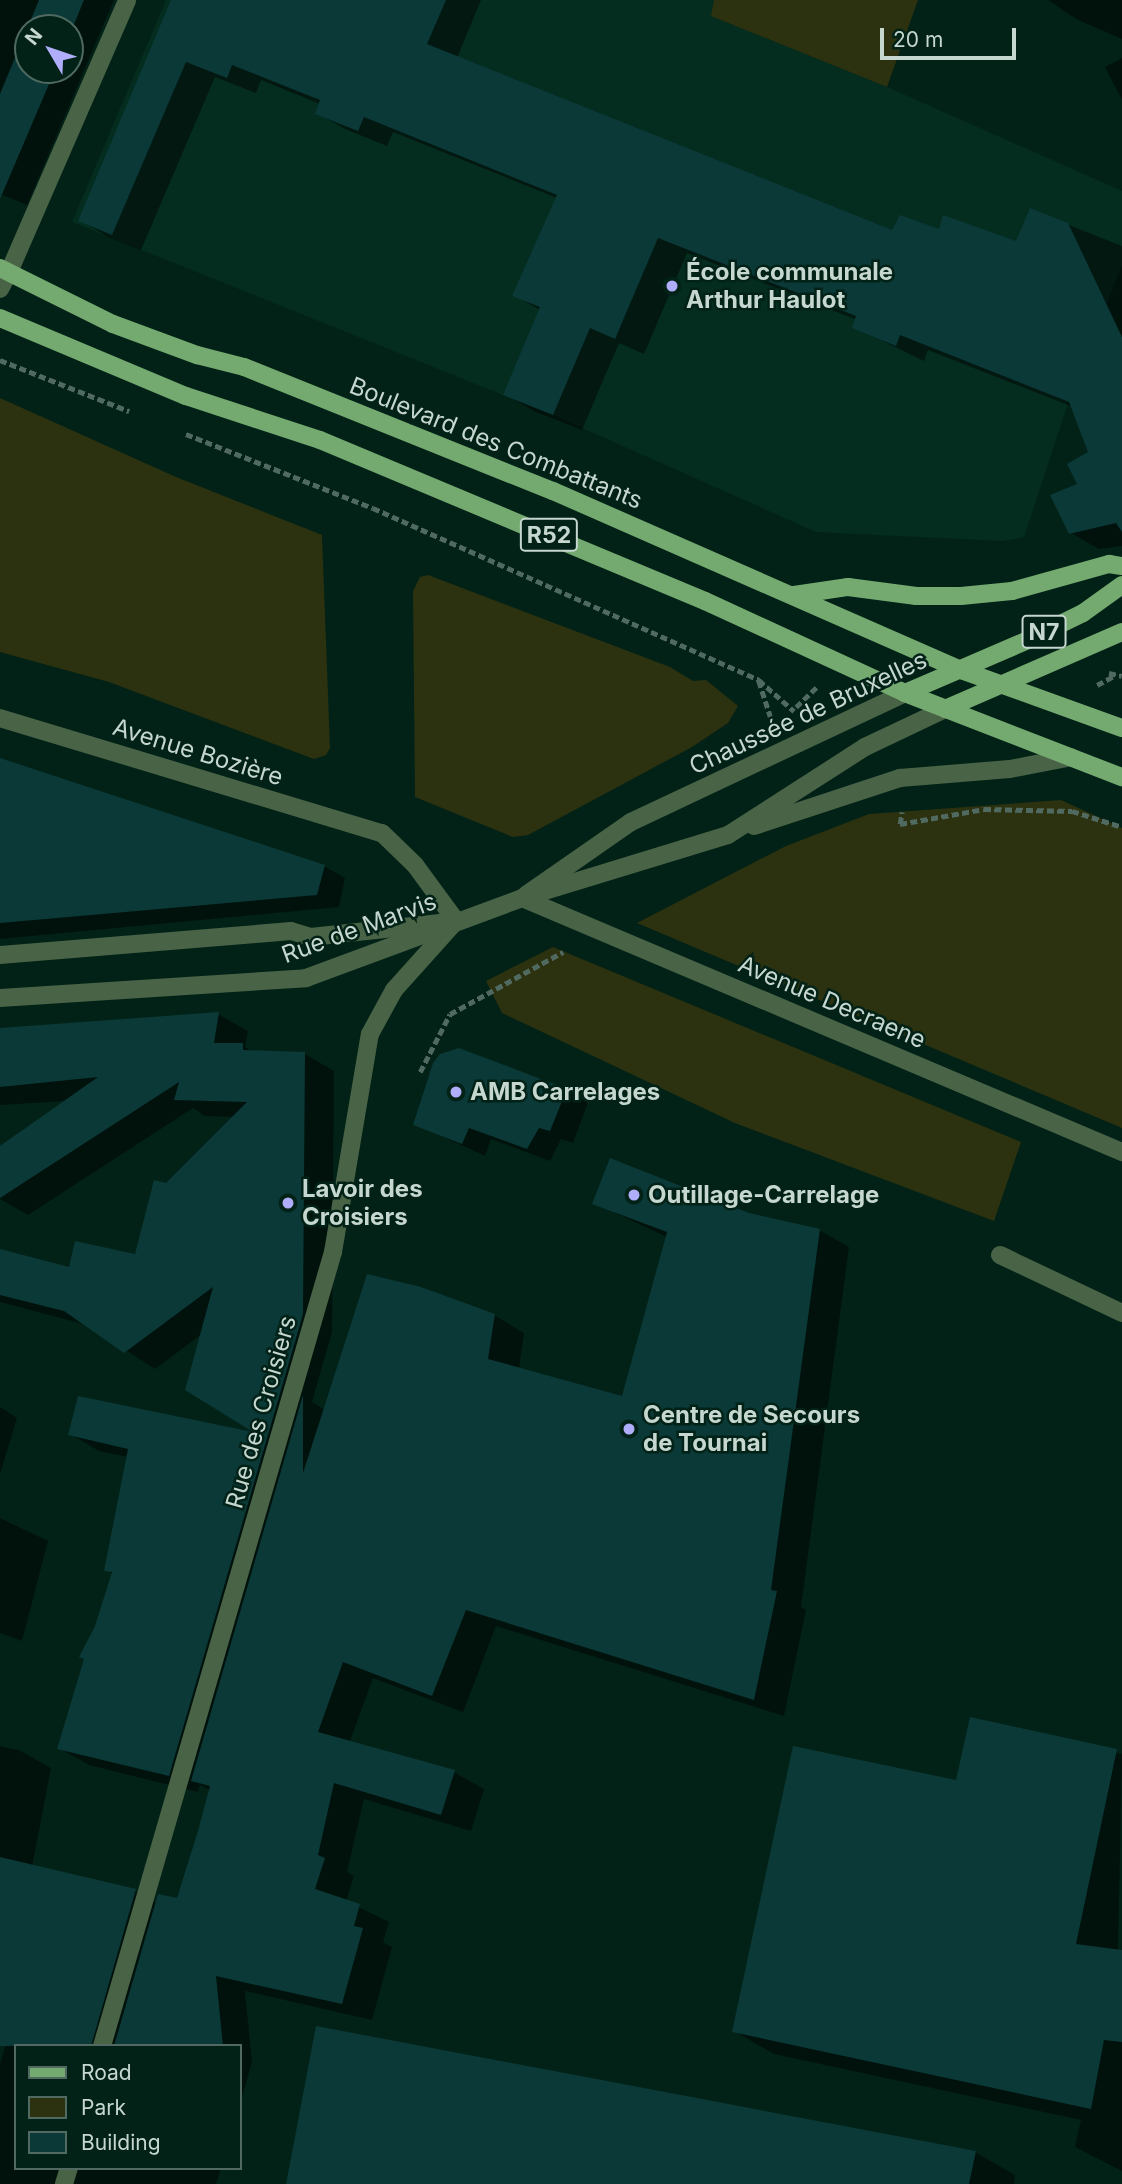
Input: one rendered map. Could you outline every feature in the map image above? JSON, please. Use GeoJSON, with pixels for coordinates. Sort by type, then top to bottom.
{"type":"FeatureCollection","features":[{"type":"Feature","properties":{"kind":"main road","name":"Boulevard des Combattants"},"geometry":{"type":"LineString","coordinates":[[5,270],[113,324],[197,355],[244,367],[553,491],[961,670]]}},
{"type":"Feature","properties":{"kind":"main road","name":"R52"},"geometry":{"type":"LineString","coordinates":[[0,318],[186,396],[320,440],[705,601],[905,693],[1122,777]]}},
{"type":"Feature","properties":{"kind":"main road"},"geometry":{"type":"LineString","coordinates":[[794,595],[848,587],[916,596],[961,596],[1012,591],[1109,564],[1122,566]]}},
{"type":"Feature","properties":{"kind":"main road","name":"Chaussée de Bruxelles"},"geometry":{"type":"LineString","coordinates":[[905,693],[961,670],[1083,612],[1122,585]]}},
{"type":"Feature","properties":{"kind":"main road","name":"Chaussée de Bruxelles"},"geometry":{"type":"LineString","coordinates":[[945,709],[1004,686],[1122,632]]}},
{"type":"Feature","properties":{"kind":"main road","name":"R52"},"geometry":{"type":"LineString","coordinates":[[961,670],[1122,728]]}},
{"type":"Feature","properties":{"kind":"street"},"geometry":{"type":"LineString","coordinates":[[0,289],[5,270],[127,0]]}},
{"type":"Feature","properties":{"kind":"street","name":"Chaussée de Bruxelles"},"geometry":{"type":"LineString","coordinates":[[523,898],[631,822],[905,693]]}},
{"type":"Feature","properties":{"kind":"street","name":"Chaussée de Bruxelles"},"geometry":{"type":"LineString","coordinates":[[456,921],[728,835],[865,747],[945,709]]}},
{"type":"Feature","properties":{"kind":"street","name":"Avenue Bozière"},"geometry":{"type":"LineString","coordinates":[[0,718],[382,833],[415,865],[456,921]]}},
{"type":"Feature","properties":{"kind":"street"},"geometry":{"type":"LineString","coordinates":[[728,835],[900,778],[1010,769],[1071,757]]}},
{"type":"Feature","properties":{"kind":"street","name":"Avenue Decraene"},"geometry":{"type":"LineString","coordinates":[[523,898],[1122,1152]]}},
{"type":"Feature","properties":{"kind":"street","name":"Rue de Marvis"},"geometry":{"type":"LineString","coordinates":[[0,954],[290,931],[311,937],[456,921]]}},
{"type":"Feature","properties":{"kind":"street","name":"Rue de Marvis"},"geometry":{"type":"LineString","coordinates":[[0,998],[293,980],[456,921]]}},
{"type":"Feature","properties":{"kind":"street","name":"Rue des Croisiers"},"geometry":{"type":"LineString","coordinates":[[103,2044],[338,1231],[370,1034],[394,990],[456,921]]}},
{"type":"Feature","properties":{"kind":"street"},"geometry":{"type":"LineString","coordinates":[[1000,1255],[1122,1313]]}},
{"type":"Feature","properties":{"kind":"path"},"geometry":{"type":"LineString","coordinates":[[0,361],[142,416]]}},
{"type":"Feature","properties":{"kind":"path"},"geometry":{"type":"LineString","coordinates":[[181,432],[373,508],[759,680],[794,712]]}},
{"type":"Feature","properties":{"kind":"path"},"geometry":{"type":"LineString","coordinates":[[900,824],[984,809],[1072,811],[1122,827]]}},
{"type":"Feature","properties":{"kind":"path"},"geometry":{"type":"LineString","coordinates":[[420,1072],[450,1014],[555,954],[618,938]]}},
{"type":"Feature","properties":{"kind":"shaded area","name":"École communale Arthur Haulot"},"geometry":{"type":"Polygon","coordinates":[[[166,0],[714,0],[711,16],[887,87],[1122,191],[1122,266],[1074,385],[1024,537],[1003,541],[816,532],[553,415],[72,222],[166,0]]]}},
{"type":"Feature","properties":{"kind":"green space"},"geometry":{"type":"Polygon","coordinates":[[[714,0],[918,0],[887,87],[711,16],[714,0]]]}},
{"type":"Feature","properties":{"kind":"green space"},"geometry":{"type":"Polygon","coordinates":[[[0,398],[176,477],[322,535],[330,748],[326,755],[314,759],[109,682],[0,652],[0,398]]]}},
{"type":"Feature","properties":{"kind":"green space"},"geometry":{"type":"Polygon","coordinates":[[[428,575],[670,667],[693,681],[706,680],[738,706],[728,723],[692,747],[528,835],[513,837],[415,797],[413,591],[420,577],[428,575]]]}},
{"type":"Feature","properties":{"kind":"green space"},"geometry":{"type":"Polygon","coordinates":[[[1061,800],[1122,828],[1122,1128],[637,923],[786,846],[869,814],[1061,800]]]}},
{"type":"Feature","properties":{"kind":"green space"},"geometry":{"type":"Polygon","coordinates":[[[553,947],[1021,1142],[994,1221],[735,1123],[502,1013],[486,981],[553,947]]]}},
{"type":"Feature","properties":{"kind":"building"},"geometry":{"type":"Polygon","coordinates":[[[39,0],[84,0],[78,14],[33,14],[39,0]]]}},
{"type":"Feature","properties":{"kind":"building"},"geometry":{"type":"Polygon","coordinates":[[[171,0],[446,0],[427,44],[892,230],[900,215],[939,229],[943,215],[1016,241],[1030,208],[1068,223],[1122,337],[1122,532],[1116,523],[1069,534],[1050,495],[1077,484],[1067,464],[1088,452],[1069,402],[900,335],[896,346],[852,328],[856,316],[658,238],[615,339],[590,328],[553,415],[503,395],[540,307],[512,296],[557,195],[364,117],[358,131],[315,114],[320,100],[232,65],[227,78],[186,62],[112,235],[78,221],[171,0]]]}},
{"type":"Feature","properties":{"kind":"building"},"geometry":{"type":"Polygon","coordinates":[[[14,60],[14,84],[49,84],[0,199],[0,94],[14,60]]]}},
{"type":"Feature","properties":{"kind":"building"},"geometry":{"type":"Polygon","coordinates":[[[0,758],[325,865],[317,895],[0,923],[0,758]]]}},
{"type":"Feature","properties":{"kind":"building"},"geometry":{"type":"Polygon","coordinates":[[[219,1012],[214,1043],[243,1043],[243,1050],[305,1052],[303,1314],[169,1776],[57,1749],[84,1659],[79,1657],[95,1626],[112,1572],[104,1571],[128,1449],[68,1435],[78,1396],[253,1432],[185,1390],[213,1287],[124,1353],[64,1311],[0,1295],[0,1249],[69,1267],[75,1241],[135,1254],[154,1180],[166,1183],[247,1102],[174,1100],[179,1082],[0,1198],[0,1146],[98,1077],[0,1087],[0,1028],[219,1012]]]}},
{"type":"Feature","properties":{"kind":"building"},"geometry":{"type":"Polygon","coordinates":[[[459,1048],[567,1089],[550,1131],[539,1128],[527,1149],[469,1128],[462,1144],[413,1125],[433,1063],[440,1054],[459,1048]]]}},
{"type":"Feature","properties":{"kind":"building"},"geometry":{"type":"Polygon","coordinates":[[[610,1158],[749,1213],[820,1229],[771,1590],[777,1591],[754,1700],[466,1610],[432,1696],[343,1662],[318,1732],[455,1770],[441,1815],[334,1783],[318,1855],[325,1858],[315,1889],[360,1904],[354,1926],[363,1928],[342,2004],[216,1976],[223,2044],[115,2044],[158,1894],[177,1898],[198,1831],[210,1786],[191,1781],[303,1395],[303,1473],[367,1274],[421,1287],[495,1314],[488,1359],[622,1396],[667,1232],[592,1204],[610,1158]]]}},
{"type":"Feature","properties":{"kind":"building"},"geometry":{"type":"Polygon","coordinates":[[[970,1717],[1117,1749],[1076,1944],[1122,1950],[1122,2042],[1104,2040],[1091,2109],[732,2032],[793,1746],[956,1780],[970,1717]]]}},
{"type":"Feature","properties":{"kind":"building"},"geometry":{"type":"Polygon","coordinates":[[[0,1857],[136,1889],[92,2044],[0,2046],[0,1857]]]}},
{"type":"Feature","properties":{"kind":"building"},"geometry":{"type":"Polygon","coordinates":[[[316,2026],[976,2151],[969,2184],[286,2184],[316,2026]]]}},
{"type":"Feature","properties":{"kind":"place","name":"École communale Arthur Haulot"},"geometry":{"type":"Point","coordinates":[672,286]}},
{"type":"Feature","properties":{"kind":"place","name":"AMB Carrelages"},"geometry":{"type":"Point","coordinates":[456,1092]}},
{"type":"Feature","properties":{"kind":"place","name":"Outillage-Carrelage"},"geometry":{"type":"Point","coordinates":[634,1195]}},
{"type":"Feature","properties":{"kind":"place","name":"Lavoir des Croisiers"},"geometry":{"type":"Point","coordinates":[288,1203]}},
{"type":"Feature","properties":{"kind":"place","name":"Centre de Secours de Tournai"},"geometry":{"type":"Point","coordinates":[629,1429]}}]}
